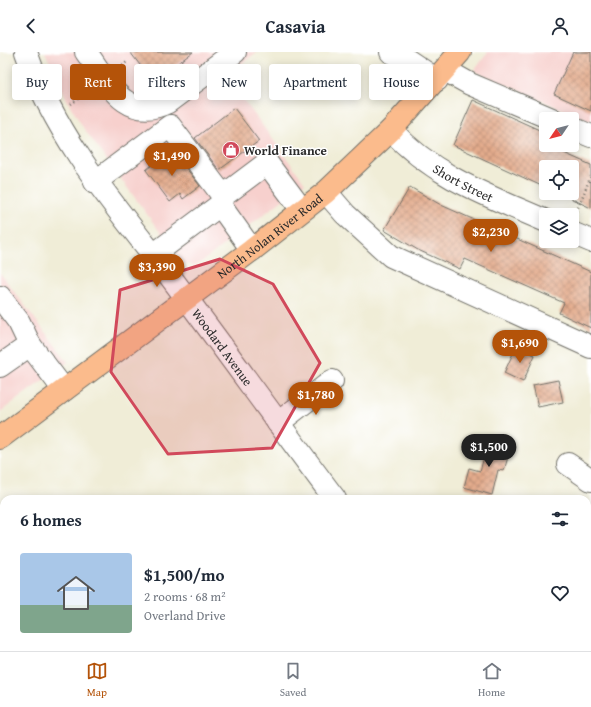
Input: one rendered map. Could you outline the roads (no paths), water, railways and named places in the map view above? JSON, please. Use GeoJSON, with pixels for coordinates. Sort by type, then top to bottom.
{"type":"FeatureCollection","features":[{"type":"Feature","properties":{"kind":"main road","name":"North Nolan River Road"},"geometry":{"type":"LineString","coordinates":[[0,438],[252,250],[326,192],[391,130],[460,52]]}},
{"type":"Feature","properties":{"kind":"street","name":"Woodard Avenue"},"geometry":{"type":"LineString","coordinates":[[26,52],[34,75],[62,131],[95,182],[186,298],[332,495]]}},
{"type":"Feature","properties":{"kind":"street"},"geometry":{"type":"LineString","coordinates":[[86,52],[122,100],[146,109],[158,107],[168,102],[235,52]]}},
{"type":"Feature","properties":{"kind":"street"},"geometry":{"type":"LineString","coordinates":[[390,52],[441,75],[470,84],[539,113]]}},
{"type":"Feature","properties":{"kind":"street"},"geometry":{"type":"LineString","coordinates":[[95,182],[170,126],[252,250]]}},
{"type":"Feature","properties":{"kind":"street","name":"Short Street"},"geometry":{"type":"LineString","coordinates":[[391,130],[406,146],[425,162],[451,178],[539,218]]}},
{"type":"Feature","properties":{"kind":"street"},"geometry":{"type":"LineString","coordinates":[[579,131],[591,136]]}},
{"type":"Feature","properties":{"kind":"street"},"geometry":{"type":"LineString","coordinates":[[153,255],[267,163],[302,210]]}},
{"type":"Feature","properties":{"kind":"street"},"geometry":{"type":"LineString","coordinates":[[326,192],[345,214],[391,256],[591,347]]}},
{"type":"Feature","properties":{"kind":"street"},"geometry":{"type":"LineString","coordinates":[[579,236],[591,241]]}},
{"type":"Feature","properties":{"kind":"street"},"geometry":{"type":"LineString","coordinates":[[0,297],[20,322],[30,345],[64,390]]}},
{"type":"Feature","properties":{"kind":"street"},"geometry":{"type":"LineString","coordinates":[[0,366],[30,345]]}},
{"type":"Feature","properties":{"kind":"street"},"geometry":{"type":"LineString","coordinates":[[278,423],[332,381]]}},
{"type":"Feature","properties":{"kind":"street"},"geometry":{"type":"LineString","coordinates":[[568,464],[591,480]]}},
{"type":"Feature","properties":{"kind":"place","name":"World Finance"},"geometry":{"type":"Point","coordinates":[231,150]}}]}
